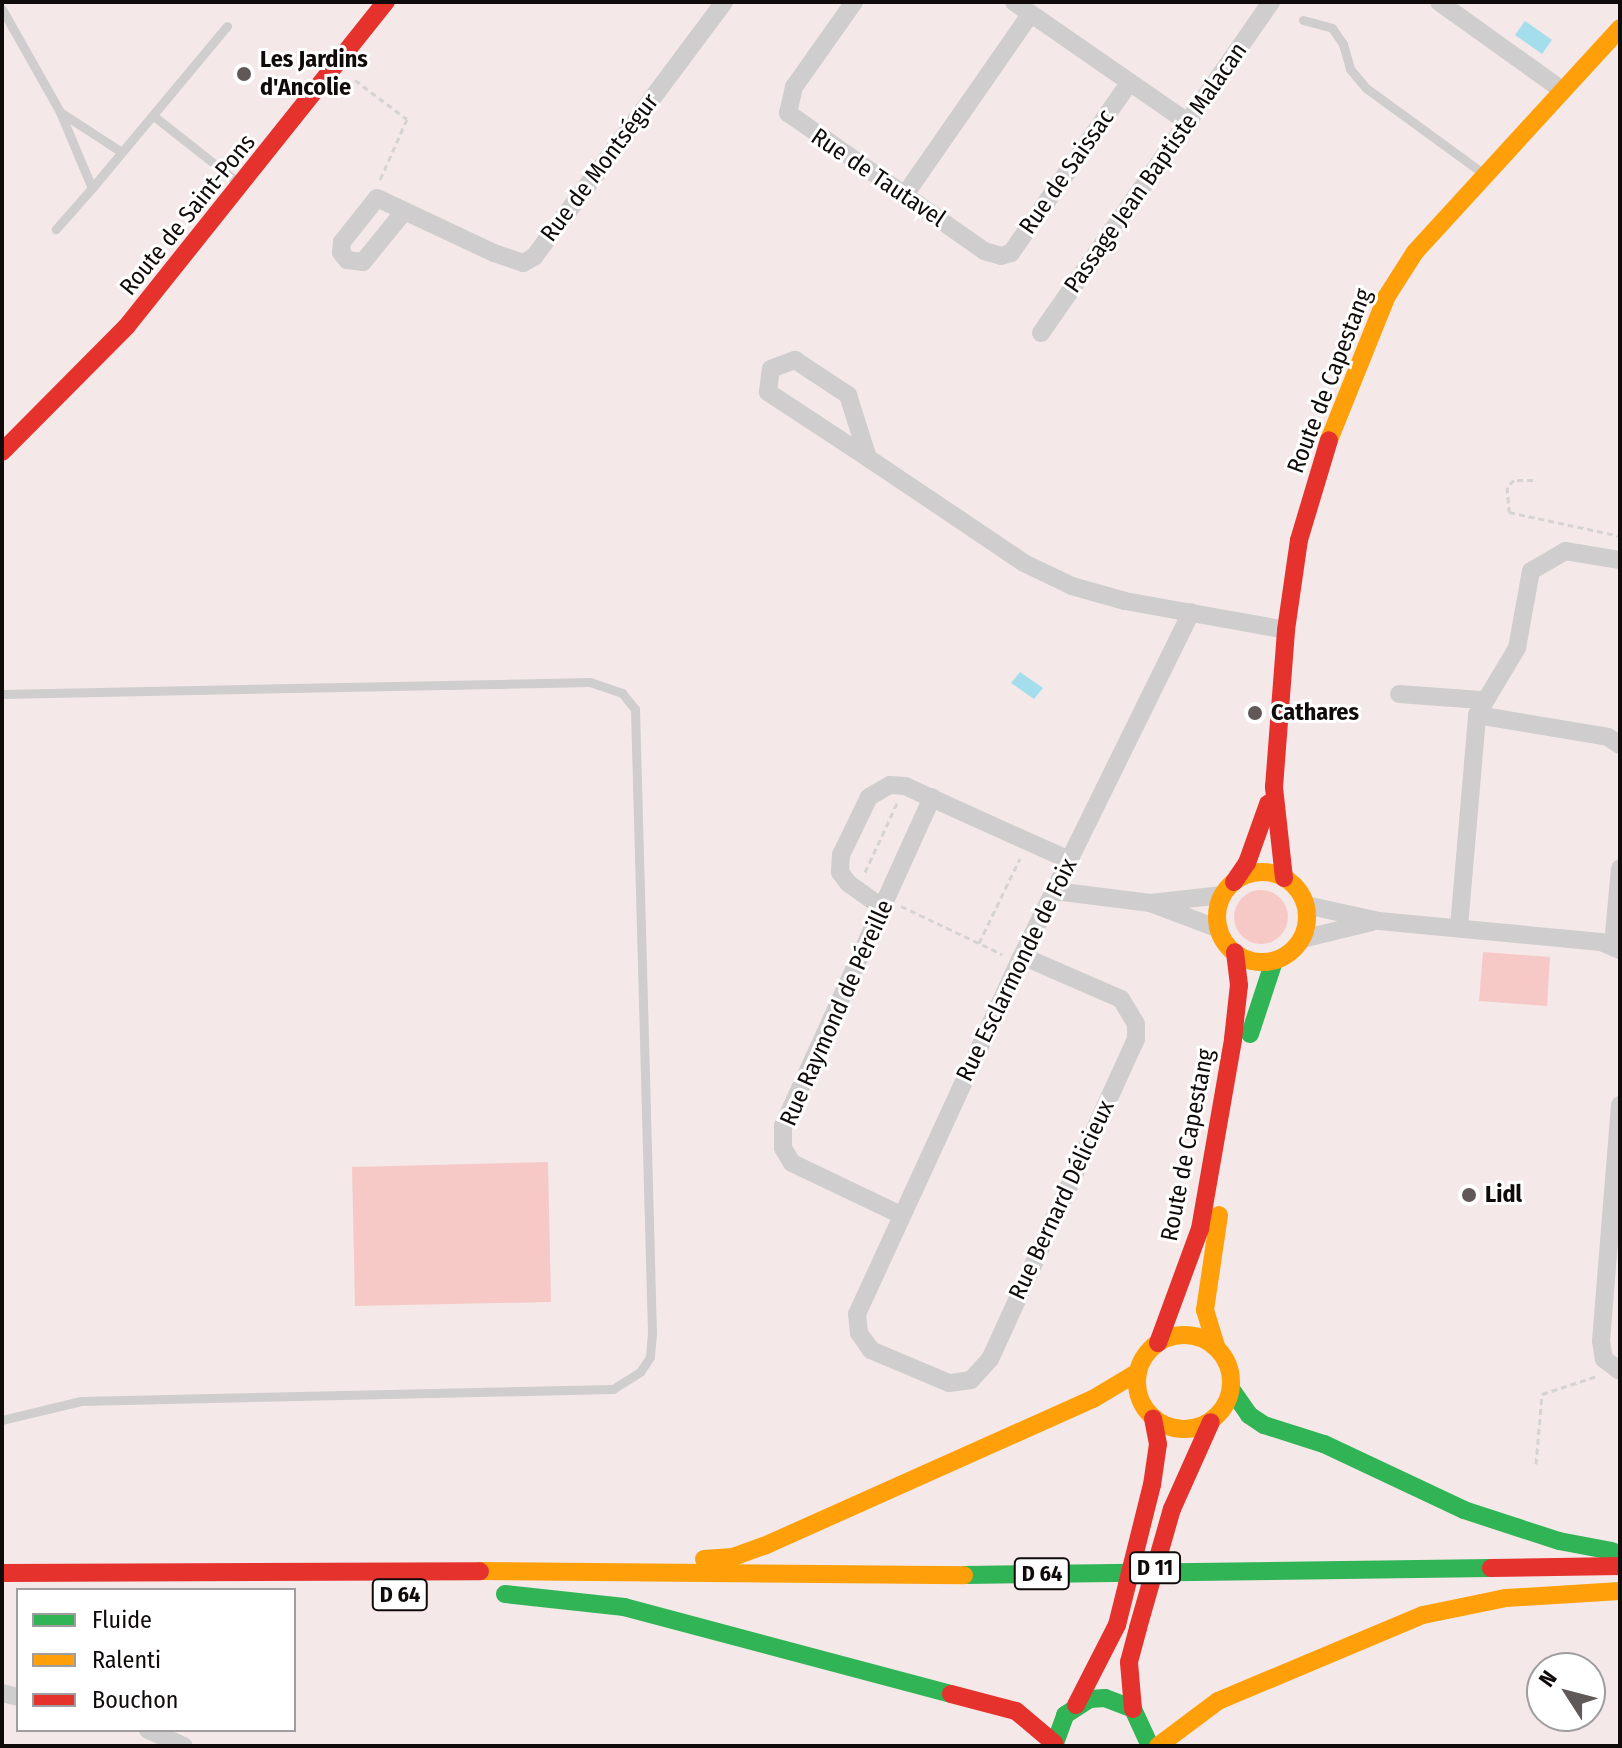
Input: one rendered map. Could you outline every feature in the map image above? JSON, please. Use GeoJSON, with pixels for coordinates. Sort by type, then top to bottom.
{"type":"FeatureCollection","features":[{"type":"Feature","properties":{"kind":"main road","name":"Route de Saint-Pons"},"geometry":{"type":"LineString","coordinates":[[2,452],[179,265],[386,2]]}},
{"type":"Feature","properties":{"kind":"main road","name":"Route de Saint-Pons"},"geometry":{"type":"LineString","coordinates":[[45,410],[232,178],[386,2]]}},
{"type":"Feature","properties":{"kind":"main road","name":"Route de Capestang"},"geometry":{"type":"LineString","coordinates":[[1284,878],[1274,787],[1286,630],[1299,540],[1328,441],[1387,296],[1415,252],[1620,28]]}},
{"type":"Feature","properties":{"kind":"main road","name":"Route de Capestang"},"geometry":{"type":"LineString","coordinates":[[1229,888],[1255,844],[1274,787]]}},
{"type":"Feature","properties":{"kind":"main road"},"geometry":{"type":"LineString","coordinates":[[1268,872],[1284,878],[1306,905],[1302,939],[1274,961],[1257,962],[1235,952],[1219,929],[1229,888],[1268,872]]}},
{"type":"Feature","properties":{"kind":"main road","name":"Route de Capestang"},"geometry":{"type":"LineString","coordinates":[[1158,1343],[1200,1229],[1233,1039],[1239,985],[1235,952]]}},
{"type":"Feature","properties":{"kind":"main road","name":"Route de Capestang"},"geometry":{"type":"LineString","coordinates":[[1216,1346],[1205,1310],[1218,1218],[1256,1007],[1274,961]]}},
{"type":"Feature","properties":{"kind":"main road"},"geometry":{"type":"LineString","coordinates":[[463,1571],[733,1557],[1093,1399],[1138,1372],[1158,1343],[1188,1335],[1216,1346],[1231,1373],[1231,1389],[1211,1422],[1181,1430],[1153,1418],[1139,1397],[1138,1372]]}},
{"type":"Feature","properties":{"kind":"main road"},"geometry":{"type":"LineString","coordinates":[[1231,1389],[1249,1415],[1264,1425],[1324,1444],[1464,1510],[1559,1541],[1620,1551]]}},
{"type":"Feature","properties":{"kind":"main road","name":"D 11"},"geometry":{"type":"LineString","coordinates":[[1076,1705],[1117,1625],[1147,1507],[1158,1444],[1153,1418]]}},
{"type":"Feature","properties":{"kind":"main road","name":"D 11"},"geometry":{"type":"LineString","coordinates":[[1133,1709],[1129,1662],[1138,1628],[1172,1509],[1211,1422]]}},
{"type":"Feature","properties":{"kind":"main road","name":"D 64"},"geometry":{"type":"LineString","coordinates":[[2,1573],[463,1571],[808,1577],[1620,1566]]}},
{"type":"Feature","properties":{"kind":"main road","name":"D 64"},"geometry":{"type":"LineString","coordinates":[[1054,1744],[1016,1711],[624,1607],[498,1594],[1620,1581]]}},
{"type":"Feature","properties":{"kind":"main road"},"geometry":{"type":"LineString","coordinates":[[1158,1746],[1218,1701],[1423,1615],[1506,1598],[1620,1591]]}},
{"type":"Feature","properties":{"kind":"main road"},"geometry":{"type":"LineString","coordinates":[[1054,1744],[1065,1715],[1076,1705],[1105,1698],[1133,1709],[1147,1730],[1150,1746]]}},
{"type":"Feature","properties":{"kind":"street","name":"Rue de Montségur"},"geometry":{"type":"LineString","coordinates":[[377,198],[402,214],[523,263],[534,257],[724,2]]}},
{"type":"Feature","properties":{"kind":"street","name":"Rue de Tautavel"},"geometry":{"type":"LineString","coordinates":[[854,2],[794,87],[788,113],[984,251],[1001,256]]}},
{"type":"Feature","properties":{"kind":"street"},"geometry":{"type":"LineString","coordinates":[[1014,2],[1029,16],[1189,123]]}},
{"type":"Feature","properties":{"kind":"street"},"geometry":{"type":"LineString","coordinates":[[1439,2],[1562,90]]}},
{"type":"Feature","properties":{"kind":"street","name":"Passage Jean Baptiste Malacan"},"geometry":{"type":"LineString","coordinates":[[1041,333],[1189,123],[1261,5]]}},
{"type":"Feature","properties":{"kind":"street"},"geometry":{"type":"LineString","coordinates":[[904,196],[1029,16]]}},
{"type":"Feature","properties":{"kind":"street","name":"Rue de Saissac"},"geometry":{"type":"LineString","coordinates":[[1001,256],[1011,253],[1130,82]]}},
{"type":"Feature","properties":{"kind":"street"},"geometry":{"type":"LineString","coordinates":[[377,198],[342,242],[347,260],[363,262],[402,214]]}},
{"type":"Feature","properties":{"kind":"street"},"geometry":{"type":"LineString","coordinates":[[868,458],[848,395],[795,360],[771,369],[768,392],[1024,563],[1072,586],[1286,630]]}},
{"type":"Feature","properties":{"kind":"street"},"geometry":{"type":"LineString","coordinates":[[1459,927],[1479,708],[1517,648],[1531,571],[1565,551],[1620,560]]}},
{"type":"Feature","properties":{"kind":"street","name":"Rue Esclarmonde de Foix"},"geometry":{"type":"LineString","coordinates":[[859,1333],[857,1314],[901,1215],[1022,956],[1191,612]]}},
{"type":"Feature","properties":{"kind":"street"},"geometry":{"type":"LineString","coordinates":[[1399,694],[1479,708],[1608,737],[1620,745]]}},
{"type":"Feature","properties":{"kind":"street"},"geometry":{"type":"LineString","coordinates":[[885,903],[857,890],[840,872],[846,844],[869,797],[879,788],[902,793],[1069,860]]}},
{"type":"Feature","properties":{"kind":"street","name":"Rue Raymond de Péreille"},"geometry":{"type":"LineString","coordinates":[[901,1215],[792,1163],[783,1148],[783,1126],[928,805]]}},
{"type":"Feature","properties":{"kind":"street"},"geometry":{"type":"LineString","coordinates":[[1306,905],[1379,921],[1459,927],[1616,948],[1620,868]]}},
{"type":"Feature","properties":{"kind":"street"},"geometry":{"type":"LineString","coordinates":[[1150,903],[1229,888]]}},
{"type":"Feature","properties":{"kind":"street"},"geometry":{"type":"LineString","coordinates":[[1055,891],[1150,903],[1219,929]]}},
{"type":"Feature","properties":{"kind":"street"},"geometry":{"type":"LineString","coordinates":[[1302,939],[1379,921]]}},
{"type":"Feature","properties":{"kind":"street","name":"Rue Bernard Délicieux"},"geometry":{"type":"LineString","coordinates":[[859,1333],[871,1350],[936,1378],[949,1383],[971,1380],[990,1359],[1136,1039],[1136,1024],[1121,999],[1022,956]]}},
{"type":"Feature","properties":{"kind":"street"},"geometry":{"type":"LineString","coordinates":[[1615,1368],[1601,1341],[1620,1115]]}},
{"type":"Feature","properties":{"kind":"street"},"geometry":{"type":"LineString","coordinates":[[152,1732],[184,1746]]}},
{"type":"Feature","properties":{"kind":"lane"},"geometry":{"type":"LineString","coordinates":[[2,9],[60,112],[92,188]]}},
{"type":"Feature","properties":{"kind":"lane"},"geometry":{"type":"LineString","coordinates":[[1303,20],[1332,28],[1343,44],[1350,69],[1366,88],[1484,174]]}},
{"type":"Feature","properties":{"kind":"lane"},"geometry":{"type":"LineString","coordinates":[[56,229],[120,151],[155,117],[227,26]]}},
{"type":"Feature","properties":{"kind":"lane"},"geometry":{"type":"LineString","coordinates":[[60,112],[120,151]]}},
{"type":"Feature","properties":{"kind":"lane"},"geometry":{"type":"LineString","coordinates":[[155,117],[232,178]]}},
{"type":"Feature","properties":{"kind":"lane"},"geometry":{"type":"LineString","coordinates":[[179,265],[232,178],[254,172]]}},
{"type":"Feature","properties":{"kind":"lane"},"geometry":{"type":"LineString","coordinates":[[2,694],[590,682],[622,693],[635,709],[652,1333],[650,1357],[640,1372],[613,1389],[81,1401],[2,1420]]}},
{"type":"Feature","properties":{"kind":"path"},"geometry":{"type":"LineString","coordinates":[[337,66],[407,119],[380,175],[377,198]]}},
{"type":"Feature","properties":{"kind":"path"},"geometry":{"type":"LineString","coordinates":[[1533,480],[1514,480],[1507,487],[1509,512],[1620,536]]}},
{"type":"Feature","properties":{"kind":"path"},"geometry":{"type":"LineString","coordinates":[[857,890],[902,793],[928,805]]}},
{"type":"Feature","properties":{"kind":"path"},"geometry":{"type":"LineString","coordinates":[[979,943],[1021,858],[1007,851]]}},
{"type":"Feature","properties":{"kind":"path"},"geometry":{"type":"LineString","coordinates":[[885,903],[979,943],[1022,956]]}},
{"type":"Feature","properties":{"kind":"path"},"geometry":{"type":"LineString","coordinates":[[1536,1464],[1542,1394],[1590,1381],[1615,1368]]}},
{"type":"Feature","properties":{"kind":"shaded area"},"geometry":{"type":"Polygon","coordinates":[[[1261,890],[1280,898],[1288,917],[1280,936],[1261,944],[1242,936],[1234,917],[1242,898],[1261,890]]]}},
{"type":"Feature","properties":{"kind":"shaded area"},"geometry":{"type":"Polygon","coordinates":[[[1483,952],[1550,957],[1547,1006],[1479,1001],[1483,952]]]}},
{"type":"Feature","properties":{"kind":"shaded area"},"geometry":{"type":"Polygon","coordinates":[[[548,1162],[551,1302],[355,1306],[352,1167],[548,1162]]]}},
{"type":"Feature","properties":{"kind":"water"},"geometry":{"type":"Polygon","coordinates":[[[1525,21],[1552,40],[1542,54],[1515,35],[1525,21]]]}},
{"type":"Feature","properties":{"kind":"water"},"geometry":{"type":"Polygon","coordinates":[[[1020,672],[1043,688],[1034,699],[1011,683],[1020,672]]]}},
{"type":"Feature","properties":{"kind":"traffic: fast"},"geometry":{"type":"LineString","coordinates":[[1250,1034],[1274,961]]}},
{"type":"Feature","properties":{"kind":"traffic: fast"},"geometry":{"type":"LineString","coordinates":[[1231,1389],[1249,1415],[1264,1425],[1324,1444],[1464,1510],[1559,1541],[1612,1551]]}},
{"type":"Feature","properties":{"kind":"traffic: fast"},"geometry":{"type":"LineString","coordinates":[[964,1575],[1491,1568]]}},
{"type":"Feature","properties":{"kind":"traffic: fast"},"geometry":{"type":"LineString","coordinates":[[505,1594],[624,1607],[951,1694]]}},
{"type":"Feature","properties":{"kind":"traffic: fast"},"geometry":{"type":"LineString","coordinates":[[1054,1746],[1065,1715],[1090,1699],[1105,1698],[1133,1709],[1150,1746]]}},
{"type":"Feature","properties":{"kind":"traffic: slow"},"geometry":{"type":"LineString","coordinates":[[1329,440],[1387,296],[1415,252],[1620,28]]}},
{"type":"Feature","properties":{"kind":"traffic: slow"},"geometry":{"type":"LineString","coordinates":[[1262,872],[1279,876],[1294,885],[1303,900],[1307,917],[1303,934],[1294,949],[1279,958],[1262,962],[1245,958],[1230,949],[1221,934],[1217,917],[1221,900],[1230,885],[1245,876],[1262,872]]}},
{"type":"Feature","properties":{"kind":"traffic: slow"},"geometry":{"type":"LineString","coordinates":[[1216,1346],[1205,1310],[1219,1215]]}},
{"type":"Feature","properties":{"kind":"traffic: slow"},"geometry":{"type":"LineString","coordinates":[[1184,1335],[1202,1338],[1217,1349],[1228,1364],[1231,1382],[1228,1400],[1217,1415],[1202,1426],[1184,1429],[1166,1426],[1151,1415],[1140,1400],[1137,1382],[1140,1364],[1151,1349],[1166,1338],[1184,1335]]}},
{"type":"Feature","properties":{"kind":"traffic: slow"},"geometry":{"type":"LineString","coordinates":[[704,1559],[733,1557],[764,1546],[1093,1399],[1138,1372]]}},
{"type":"Feature","properties":{"kind":"traffic: slow"},"geometry":{"type":"LineString","coordinates":[[480,1571],[964,1575]]}},
{"type":"Feature","properties":{"kind":"traffic: slow"},"geometry":{"type":"LineString","coordinates":[[1158,1746],[1218,1701],[1423,1615],[1506,1598],[1620,1591]]}},
{"type":"Feature","properties":{"kind":"traffic: jam"},"geometry":{"type":"LineString","coordinates":[[2,452],[127,326],[386,2]]}},
{"type":"Feature","properties":{"kind":"traffic: jam"},"geometry":{"type":"LineString","coordinates":[[1284,878],[1274,787],[1286,630],[1299,540],[1329,440]]}},
{"type":"Feature","properties":{"kind":"traffic: jam"},"geometry":{"type":"LineString","coordinates":[[1234,882],[1247,863],[1268,804]]}},
{"type":"Feature","properties":{"kind":"traffic: jam"},"geometry":{"type":"LineString","coordinates":[[1158,1343],[1200,1229],[1233,1039],[1239,985],[1235,952]]}},
{"type":"Feature","properties":{"kind":"traffic: jam"},"geometry":{"type":"LineString","coordinates":[[1076,1705],[1117,1625],[1152,1485],[1158,1444],[1153,1418]]}},
{"type":"Feature","properties":{"kind":"traffic: jam"},"geometry":{"type":"LineString","coordinates":[[1133,1709],[1129,1662],[1138,1628],[1172,1509],[1211,1422]]}},
{"type":"Feature","properties":{"kind":"traffic: jam"},"geometry":{"type":"LineString","coordinates":[[1491,1568],[1620,1566]]}},
{"type":"Feature","properties":{"kind":"traffic: jam"},"geometry":{"type":"LineString","coordinates":[[2,1573],[480,1571]]}},
{"type":"Feature","properties":{"kind":"traffic: jam"},"geometry":{"type":"LineString","coordinates":[[951,1694],[1016,1711],[1054,1743]]}},
{"type":"Feature","properties":{"kind":"place","name":"Les Jardins d'Ancolie"},"geometry":{"type":"Point","coordinates":[244,74]}},
{"type":"Feature","properties":{"kind":"place","name":"Cathares"},"geometry":{"type":"Point","coordinates":[1255,713]}},
{"type":"Feature","properties":{"kind":"place","name":"Lidl"},"geometry":{"type":"Point","coordinates":[1469,1195]}}]}
